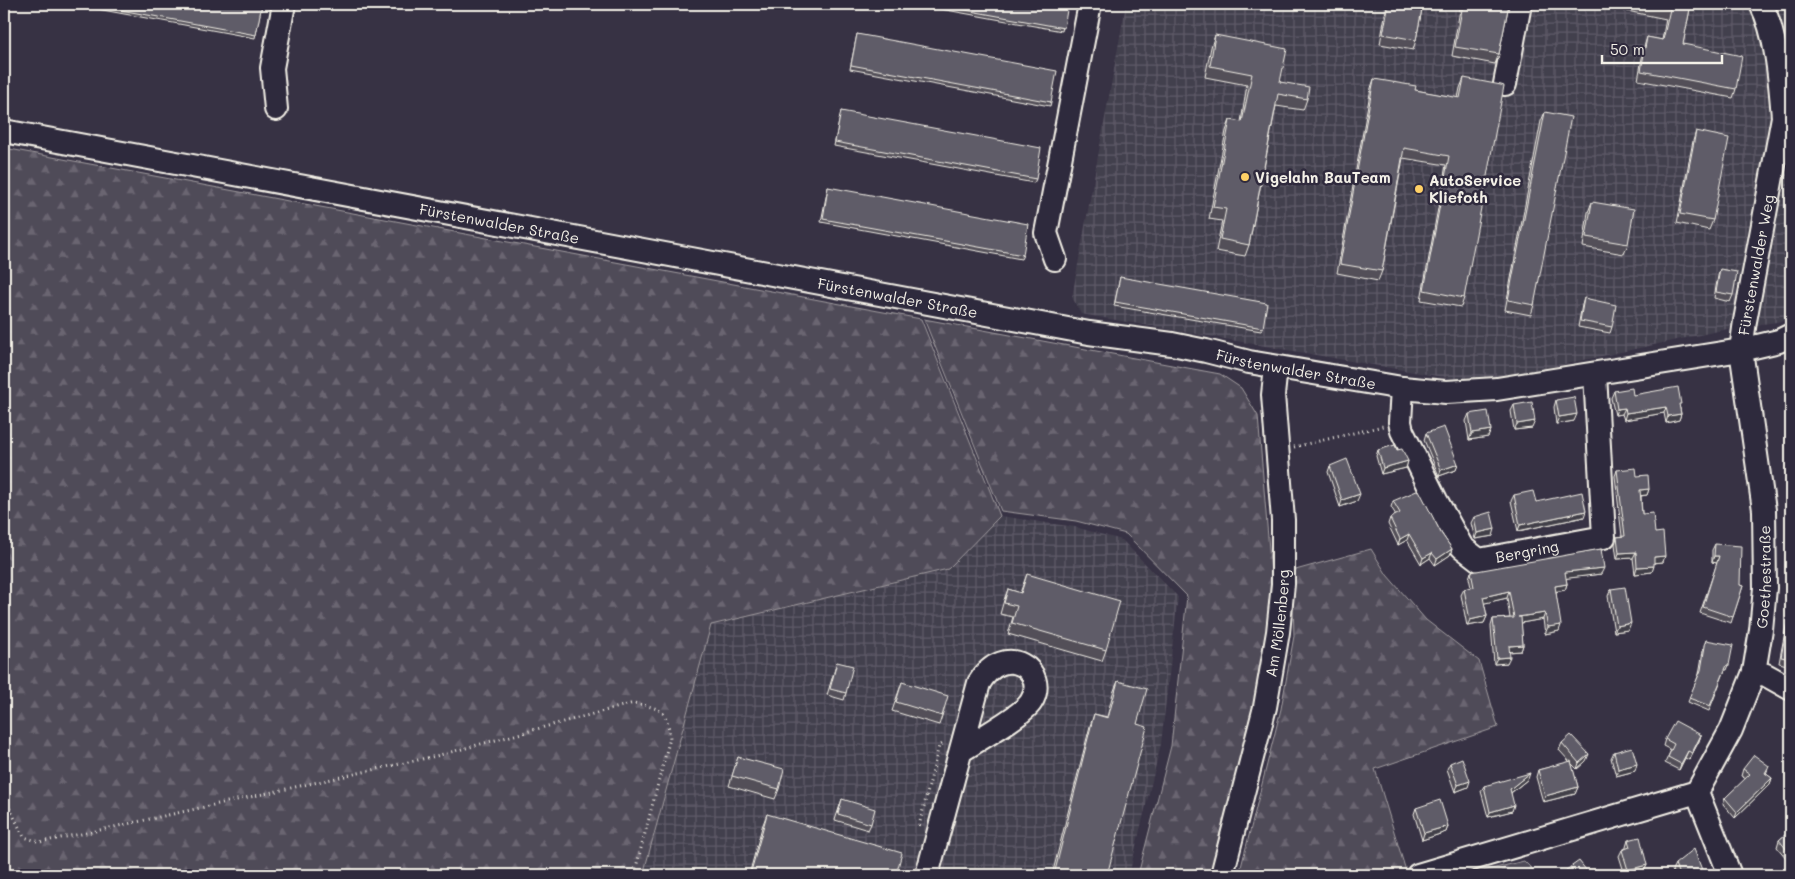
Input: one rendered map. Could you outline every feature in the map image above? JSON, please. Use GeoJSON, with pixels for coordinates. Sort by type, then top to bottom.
{"type":"FeatureCollection","features":[{"type":"Feature","properties":{"kind":"street"},"geometry":{"type":"LineString","coordinates":[[276,109],[272,68],[284,4]]}},
{"type":"Feature","properties":{"kind":"street"},"geometry":{"type":"LineString","coordinates":[[1055,258],[1046,233],[1090,4]]}},
{"type":"Feature","properties":{"kind":"street"},"geometry":{"type":"LineString","coordinates":[[1505,84],[1520,4]]}},
{"type":"Feature","properties":{"kind":"street","name":"Fürstenwalder Weg"},"geometry":{"type":"LineString","coordinates":[[1741,350],[1783,117],[1780,84],[1770,26],[1761,4]]}},
{"type":"Feature","properties":{"kind":"street","name":"Fürstenwalder Straße"},"geometry":{"type":"LineString","coordinates":[[4,131],[1089,333],[1172,344],[1276,367],[1402,388],[1446,392],[1497,389],[1741,350],[1779,341],[1791,335]]}},
{"type":"Feature","properties":{"kind":"street","name":"Goethestraße"},"geometry":{"type":"LineString","coordinates":[[1697,792],[1731,730],[1754,672],[1761,630],[1765,588],[1764,510],[1741,350]]}},
{"type":"Feature","properties":{"kind":"street","name":"Am Möllenberg"},"geometry":{"type":"LineString","coordinates":[[1222,875],[1265,707],[1278,632],[1283,584],[1283,530],[1272,395],[1276,367]]}},
{"type":"Feature","properties":{"kind":"street","name":"Bergring"},"geometry":{"type":"LineString","coordinates":[[1402,388],[1400,422],[1402,431],[1436,500],[1462,546],[1479,560],[1604,537],[1595,374]]}},
{"type":"Feature","properties":{"kind":"street"},"geometry":{"type":"LineString","coordinates":[[1754,672],[1766,675],[1791,689]]}},
{"type":"Feature","properties":{"kind":"street"},"geometry":{"type":"LineString","coordinates":[[927,875],[962,751]]}},
{"type":"Feature","properties":{"kind":"street"},"geometry":{"type":"LineString","coordinates":[[1418,875],[1697,792],[1730,875]]}},
{"type":"Feature","properties":{"kind":"path"},"geometry":{"type":"LineString","coordinates":[[1276,451],[1400,422]]}},
{"type":"Feature","properties":{"kind":"path"},"geometry":{"type":"LineString","coordinates":[[4,800],[24,837],[40,842],[436,756],[634,703],[658,708],[668,719],[670,738],[634,875]]}},
{"type":"Feature","properties":{"kind":"shaded area"},"geometry":{"type":"Polygon","coordinates":[[[1126,4],[1791,4],[1791,320],[1732,328],[1477,383],[1081,314],[1072,297],[1126,4]]]}},
{"type":"Feature","properties":{"kind":"shaded area"},"geometry":{"type":"Polygon","coordinates":[[[1000,516],[1075,527],[1122,540],[1178,597],[1161,744],[1129,875],[643,875],[710,625],[948,569],[1000,516]]]}},
{"type":"Feature","properties":{"kind":"green space"},"geometry":{"type":"Polygon","coordinates":[[[4,148],[921,319],[1000,516],[948,569],[711,625],[643,875],[4,875],[4,148]]]}},
{"type":"Feature","properties":{"kind":"green space"},"geometry":{"type":"Polygon","coordinates":[[[924,319],[1220,374],[1241,388],[1258,416],[1271,574],[1273,636],[1215,875],[1138,875],[1171,746],[1187,596],[1126,534],[1076,521],[1001,511],[924,319]]]}},
{"type":"Feature","properties":{"kind":"green space"},"geometry":{"type":"Polygon","coordinates":[[[1371,549],[1387,575],[1426,620],[1479,661],[1498,727],[1375,769],[1406,871],[1393,875],[1239,875],[1281,709],[1294,636],[1292,571],[1371,549]]]}},
{"type":"Feature","properties":{"kind":"green space"},"geometry":{"type":"Polygon","coordinates":[[[1524,861],[1538,875],[1466,875],[1524,861]]]}},
{"type":"Feature","properties":{"kind":"building"},"geometry":{"type":"Polygon","coordinates":[[[88,4],[262,4],[256,35],[88,4]]]}},
{"type":"Feature","properties":{"kind":"building"},"geometry":{"type":"Polygon","coordinates":[[[932,4],[1068,4],[1064,28],[932,4]]]}},
{"type":"Feature","properties":{"kind":"building"},"geometry":{"type":"Polygon","coordinates":[[[1389,4],[1423,4],[1416,40],[1383,34],[1389,4]]]}},
{"type":"Feature","properties":{"kind":"building"},"geometry":{"type":"Polygon","coordinates":[[[1463,4],[1509,4],[1499,54],[1455,47],[1463,4]]]}},
{"type":"Feature","properties":{"kind":"building"},"geometry":{"type":"Polygon","coordinates":[[[1642,4],[1691,4],[1683,44],[1742,56],[1736,89],[1641,71],[1647,37],[1663,40],[1670,9],[1642,4]]]}},
{"type":"Feature","properties":{"kind":"building"},"geometry":{"type":"Polygon","coordinates":[[[857,34],[1057,71],[1051,102],[851,65],[857,34]]]}},
{"type":"Feature","properties":{"kind":"building","name":"Vigelahn BauTeam"},"geometry":{"type":"Polygon","coordinates":[[[1215,35],[1287,49],[1280,82],[1309,87],[1307,99],[1278,94],[1249,245],[1220,239],[1226,209],[1213,207],[1230,120],[1242,122],[1252,74],[1210,66],[1215,35]]]}},
{"type":"Feature","properties":{"kind":"building"},"geometry":{"type":"Polygon","coordinates":[[[1464,78],[1504,86],[1464,298],[1424,290],[1449,156],[1404,148],[1382,271],[1340,264],[1374,79],[1416,86],[1415,90],[1460,98],[1464,78]]]}},
{"type":"Feature","properties":{"kind":"building"},"geometry":{"type":"Polygon","coordinates":[[[841,111],[1041,148],[1036,179],[835,142],[841,111]]]}},
{"type":"Feature","properties":{"kind":"building"},"geometry":{"type":"Polygon","coordinates":[[[1545,112],[1571,117],[1534,305],[1508,300],[1545,112]]]}},
{"type":"Feature","properties":{"kind":"building"},"geometry":{"type":"Polygon","coordinates":[[[1696,131],[1729,138],[1713,220],[1680,214],[1696,131]]]}},
{"type":"Feature","properties":{"kind":"building"},"geometry":{"type":"Polygon","coordinates":[[[828,187],[1028,224],[1023,255],[823,219],[828,187]]]}},
{"type":"Feature","properties":{"kind":"building"},"geometry":{"type":"Polygon","coordinates":[[[1592,202],[1634,209],[1628,244],[1586,237],[1592,202]]]}},
{"type":"Feature","properties":{"kind":"building"},"geometry":{"type":"Polygon","coordinates":[[[1720,269],[1737,272],[1733,295],[1716,292],[1720,269]]]}},
{"type":"Feature","properties":{"kind":"building"},"geometry":{"type":"Polygon","coordinates":[[[1120,277],[1267,303],[1263,328],[1115,302],[1120,277]]]}},
{"type":"Feature","properties":{"kind":"building"},"geometry":{"type":"Polygon","coordinates":[[[1584,298],[1616,305],[1612,327],[1580,321],[1584,298]]]}},
{"type":"Feature","properties":{"kind":"building"},"geometry":{"type":"Polygon","coordinates":[[[1678,387],[1681,414],[1668,416],[1666,407],[1626,413],[1625,408],[1617,409],[1614,391],[1632,388],[1633,395],[1678,387]]]}},
{"type":"Feature","properties":{"kind":"building"},"geometry":{"type":"Polygon","coordinates":[[[1574,397],[1577,414],[1559,417],[1556,400],[1574,397]]]}},
{"type":"Feature","properties":{"kind":"building"},"geometry":{"type":"Polygon","coordinates":[[[1532,402],[1535,421],[1517,424],[1514,405],[1532,402]]]}},
{"type":"Feature","properties":{"kind":"building"},"geometry":{"type":"Polygon","coordinates":[[[1488,411],[1491,430],[1472,433],[1469,414],[1488,411]]]}},
{"type":"Feature","properties":{"kind":"building"},"geometry":{"type":"Polygon","coordinates":[[[1444,427],[1458,464],[1441,470],[1426,433],[1444,427]]]}},
{"type":"Feature","properties":{"kind":"building"},"geometry":{"type":"Polygon","coordinates":[[[1395,445],[1397,450],[1402,449],[1408,461],[1383,468],[1378,450],[1395,445]]]}},
{"type":"Feature","properties":{"kind":"building"},"geometry":{"type":"Polygon","coordinates":[[[1347,459],[1360,494],[1342,500],[1330,466],[1347,459]]]}},
{"type":"Feature","properties":{"kind":"building"},"geometry":{"type":"Polygon","coordinates":[[[1636,468],[1637,476],[1648,475],[1649,489],[1640,490],[1642,514],[1653,513],[1655,533],[1663,532],[1665,556],[1654,557],[1654,566],[1637,567],[1636,552],[1619,553],[1617,537],[1625,536],[1617,470],[1636,468]]]}},
{"type":"Feature","properties":{"kind":"building"},"geometry":{"type":"Polygon","coordinates":[[[1419,490],[1441,533],[1452,549],[1437,559],[1432,553],[1423,558],[1409,534],[1400,539],[1390,518],[1400,513],[1393,501],[1419,490]]]}},
{"type":"Feature","properties":{"kind":"building"},"geometry":{"type":"Polygon","coordinates":[[[1533,491],[1536,502],[1582,492],[1586,511],[1520,525],[1514,495],[1533,491]]]}},
{"type":"Feature","properties":{"kind":"building"},"geometry":{"type":"Polygon","coordinates":[[[1491,512],[1495,529],[1477,533],[1474,517],[1491,512]]]}},
{"type":"Feature","properties":{"kind":"building"},"geometry":{"type":"Polygon","coordinates":[[[1715,544],[1741,546],[1740,585],[1743,586],[1733,617],[1703,607],[1719,556],[1714,556],[1715,544]]]}},
{"type":"Feature","properties":{"kind":"building"},"geometry":{"type":"Polygon","coordinates":[[[1601,549],[1604,568],[1565,572],[1567,584],[1555,586],[1561,625],[1548,627],[1545,613],[1518,617],[1521,617],[1523,645],[1509,646],[1510,657],[1497,658],[1493,619],[1514,618],[1509,591],[1483,597],[1487,616],[1470,620],[1464,589],[1474,587],[1471,572],[1601,549]]]}},
{"type":"Feature","properties":{"kind":"building"},"geometry":{"type":"Polygon","coordinates":[[[1027,574],[1120,601],[1106,650],[1012,623],[1017,606],[1004,603],[1008,589],[1021,593],[1027,574]]]}},
{"type":"Feature","properties":{"kind":"building"},"geometry":{"type":"Polygon","coordinates":[[[1625,587],[1631,623],[1617,626],[1611,589],[1625,587]]]}},
{"type":"Feature","properties":{"kind":"building"},"geometry":{"type":"Polygon","coordinates":[[[1789,614],[1791,615],[1791,659],[1781,657],[1789,614]]]}},
{"type":"Feature","properties":{"kind":"building"},"geometry":{"type":"Polygon","coordinates":[[[1706,640],[1733,645],[1729,665],[1727,665],[1710,706],[1689,698],[1701,670],[1706,640]]]}},
{"type":"Feature","properties":{"kind":"building"},"geometry":{"type":"Polygon","coordinates":[[[837,662],[853,666],[846,693],[830,689],[837,662]]]}},
{"type":"Feature","properties":{"kind":"building"},"geometry":{"type":"Polygon","coordinates":[[[1118,681],[1147,689],[1137,724],[1147,727],[1107,875],[1054,875],[1094,714],[1108,718],[1118,681]]]}},
{"type":"Feature","properties":{"kind":"building"},"geometry":{"type":"Polygon","coordinates":[[[902,682],[948,696],[942,716],[896,702],[902,682]]]}},
{"type":"Feature","properties":{"kind":"building"},"geometry":{"type":"Polygon","coordinates":[[[1675,721],[1701,735],[1692,753],[1688,751],[1681,764],[1668,757],[1674,744],[1665,739],[1675,721]]]}},
{"type":"Feature","properties":{"kind":"building"},"geometry":{"type":"Polygon","coordinates":[[[1571,735],[1589,754],[1579,763],[1562,743],[1571,735]]]}},
{"type":"Feature","properties":{"kind":"building"},"geometry":{"type":"Polygon","coordinates":[[[1632,747],[1637,764],[1618,769],[1614,752],[1632,747]]]}},
{"type":"Feature","properties":{"kind":"building"},"geometry":{"type":"Polygon","coordinates":[[[1754,755],[1769,766],[1765,773],[1772,778],[1737,812],[1725,798],[1750,774],[1743,769],[1754,755]]]}},
{"type":"Feature","properties":{"kind":"building"},"geometry":{"type":"Polygon","coordinates":[[[738,757],[784,769],[779,789],[732,776],[738,757]]]}},
{"type":"Feature","properties":{"kind":"building"},"geometry":{"type":"Polygon","coordinates":[[[1462,758],[1470,781],[1458,785],[1450,763],[1462,758]]]}},
{"type":"Feature","properties":{"kind":"building"},"geometry":{"type":"Polygon","coordinates":[[[1571,761],[1578,787],[1545,796],[1538,770],[1571,761]]]}},
{"type":"Feature","properties":{"kind":"building"},"geometry":{"type":"Polygon","coordinates":[[[1530,773],[1510,789],[1514,805],[1490,812],[1484,786],[1530,773]]]}},
{"type":"Feature","properties":{"kind":"building"},"geometry":{"type":"Polygon","coordinates":[[[842,799],[875,809],[871,824],[838,814],[842,799]]]}},
{"type":"Feature","properties":{"kind":"building"},"geometry":{"type":"Polygon","coordinates":[[[1440,800],[1448,826],[1424,833],[1416,808],[1440,800]]]}},
{"type":"Feature","properties":{"kind":"building"},"geometry":{"type":"Polygon","coordinates":[[[767,814],[902,853],[896,875],[750,875],[767,814]]]}},
{"type":"Feature","properties":{"kind":"building"},"geometry":{"type":"Polygon","coordinates":[[[1791,830],[1791,855],[1779,840],[1791,830]]]}},
{"type":"Feature","properties":{"kind":"building"},"geometry":{"type":"Polygon","coordinates":[[[1640,837],[1647,865],[1628,870],[1622,850],[1630,847],[1628,840],[1640,837]]]}},
{"type":"Feature","properties":{"kind":"building"},"geometry":{"type":"Polygon","coordinates":[[[1694,849],[1702,870],[1688,875],[1679,875],[1675,864],[1694,849]]]}},
{"type":"Feature","properties":{"kind":"building"},"geometry":{"type":"Polygon","coordinates":[[[1579,861],[1590,875],[1564,875],[1562,873],[1579,861]]]}},
{"type":"Feature","properties":{"kind":"building"},"geometry":{"type":"Polygon","coordinates":[[[988,872],[1003,875],[987,875],[988,872]]]}},
{"type":"Feature","properties":{"kind":"place","name":"Vigelahn BauTeam"},"geometry":{"type":"Point","coordinates":[1245,177]}},
{"type":"Feature","properties":{"kind":"place","name":"AutoService Kliefoth"},"geometry":{"type":"Point","coordinates":[1419,189]}}]}
